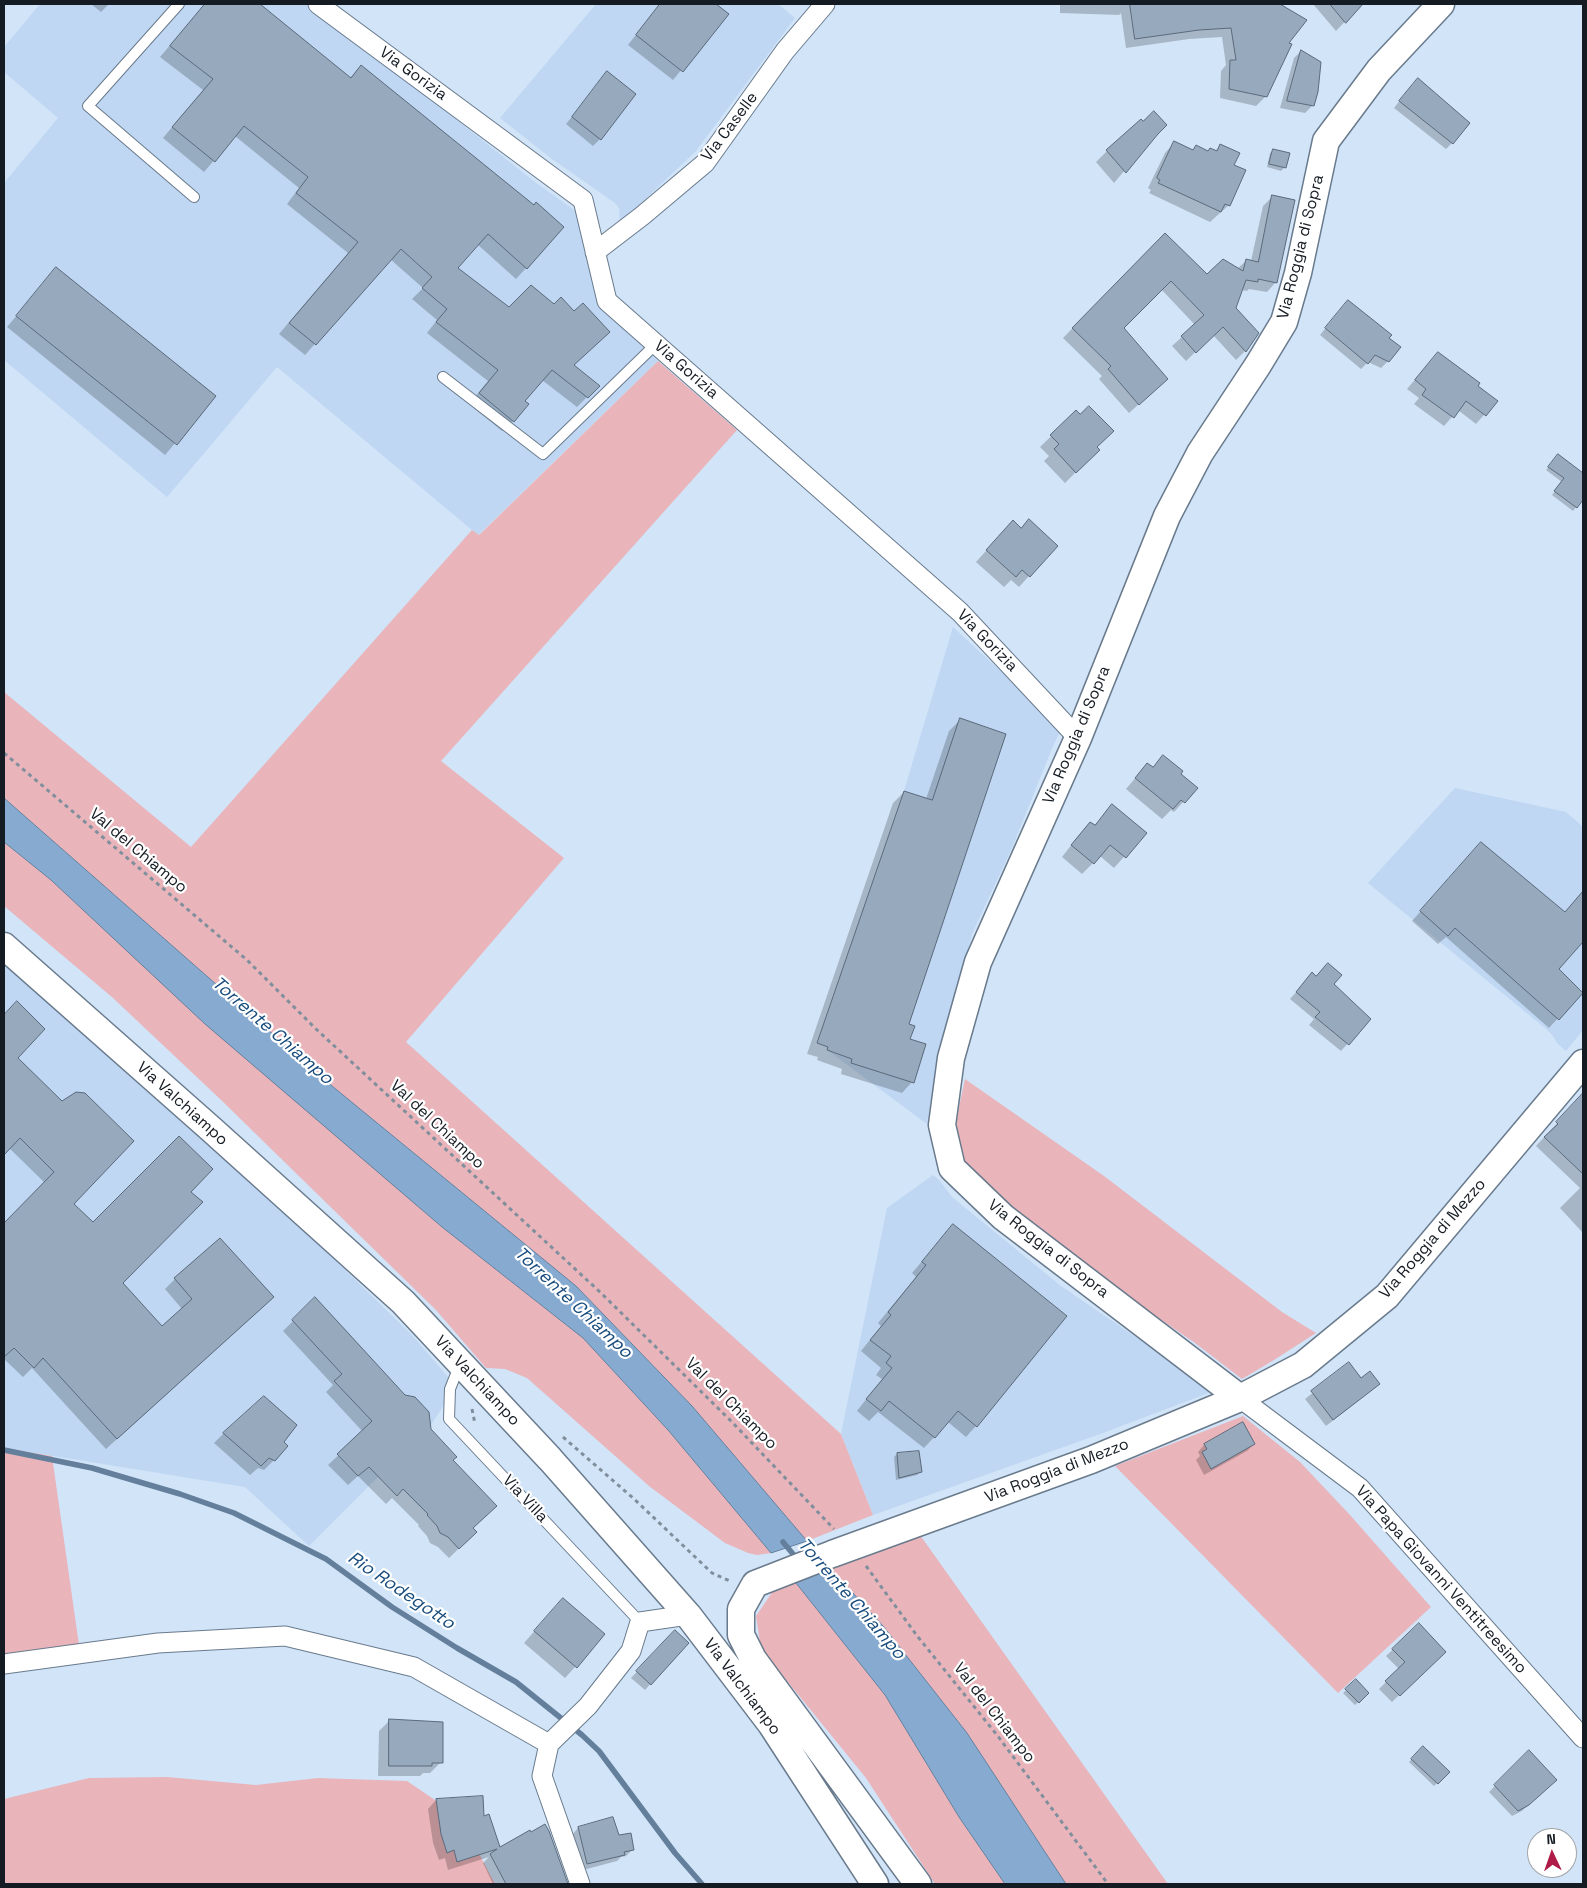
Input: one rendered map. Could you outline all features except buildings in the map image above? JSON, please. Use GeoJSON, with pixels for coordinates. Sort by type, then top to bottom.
{"type":"FeatureCollection","features":[{"type":"Feature","properties":{"kind":"street","name":"Via Gorizia"},"geometry":{"type":"LineString","coordinates":[[318,4],[583,200],[607,301],[960,612],[1078,738]]}},
{"type":"Feature","properties":{"kind":"street","name":"Via Caselle"},"geometry":{"type":"LineString","coordinates":[[595,252],[642,216],[705,163],[785,51],[825,4]]}},
{"type":"Feature","properties":{"kind":"street","name":"Via Roggia di Sopra"},"geometry":{"type":"LineString","coordinates":[[1240,1398],[1003,1217],[952,1168],[942,1125],[951,1058],[978,962],[1078,738],[1167,516],[1200,452],[1284,322],[1298,273],[1326,141],[1379,70],[1441,4]]}},
{"type":"Feature","properties":{"kind":"street","name":"Via Valchiampo"},"geometry":{"type":"LineString","coordinates":[[4,946],[211,1129],[402,1302],[550,1458],[688,1615],[771,1724],[875,1884]]}},
{"type":"Feature","properties":{"kind":"street","name":"Via Roggia di Mezzo"},"geometry":{"type":"LineString","coordinates":[[764,1581],[834,1543],[1091,1460],[1240,1398],[1303,1365],[1387,1296],[1583,1062]]}},
{"type":"Feature","properties":{"kind":"street","name":"Via Papa Giovanni Ventitreesimo"},"geometry":{"type":"LineString","coordinates":[[1240,1398],[1360,1488],[1583,1738]]}},
{"type":"Feature","properties":{"kind":"street"},"geometry":{"type":"LineString","coordinates":[[764,1581],[741,1609],[741,1635],[753,1659],[918,1884]]}},
{"type":"Feature","properties":{"kind":"street"},"geometry":{"type":"LineString","coordinates":[[580,1884],[542,1776],[549,1744],[588,1706],[631,1651],[640,1622],[688,1615]]}},
{"type":"Feature","properties":{"kind":"street"},"geometry":{"type":"LineString","coordinates":[[4,1664],[158,1643],[285,1636],[414,1667],[549,1744]]}},
{"type":"Feature","properties":{"kind":"lane"},"geometry":{"type":"LineString","coordinates":[[179,4],[88,106],[194,197]]}},
{"type":"Feature","properties":{"kind":"lane"},"geometry":{"type":"LineString","coordinates":[[443,377],[543,454],[656,344]]}},
{"type":"Feature","properties":{"kind":"lane","name":"Via Villa"},"geometry":{"type":"LineString","coordinates":[[461,1364],[450,1389],[449,1419],[640,1622]]}},
{"type":"Feature","properties":{"kind":"path","name":"Val del Chiampo"},"geometry":{"type":"LineString","coordinates":[[4,753],[247,960],[316,1029],[601,1293],[731,1421],[834,1543]]}},
{"type":"Feature","properties":{"kind":"path"},"geometry":{"type":"LineString","coordinates":[[557,1431],[633,1498],[712,1573],[735,1583],[764,1581]]}},
{"type":"Feature","properties":{"kind":"path","name":"Val del Chiampo"},"geometry":{"type":"LineString","coordinates":[[865,1565],[918,1637],[997,1735],[1108,1884]]}},
{"type":"Feature","properties":{"kind":"shaded area"},"geometry":{"type":"Polygon","coordinates":[[[40,4],[307,4],[535,182],[591,222],[618,321],[658,361],[478,535],[277,367],[167,497],[4,360],[4,183],[58,118],[4,72],[4,47],[40,4]]]}},
{"type":"Feature","properties":{"kind":"shaded area"},"geometry":{"type":"Polygon","coordinates":[[[596,4],[778,4],[795,18],[696,151],[620,223],[619,208],[615,203],[552,159],[500,118],[596,4]]]}},
{"type":"Feature","properties":{"kind":"shaded area"},"geometry":{"type":"Polygon","coordinates":[[[658,361],[737,430],[441,761],[564,858],[406,1042],[841,1434],[873,1515],[807,1541],[692,1406],[576,1286],[332,1086],[4,798],[4,692],[191,847],[472,530],[479,535],[658,361]]]}},
{"type":"Feature","properties":{"kind":"shaded area"},"geometry":{"type":"Polygon","coordinates":[[[953,627],[1062,728],[1012,848],[972,934],[934,1083],[927,1124],[827,1050],[827,1047],[817,1043],[904,791],[953,627]]]}},
{"type":"Feature","properties":{"kind":"shaded area"},"geometry":{"type":"Polygon","coordinates":[[[1455,788],[1566,812],[1583,827],[1583,1030],[1566,1051],[1545,1028],[1368,883],[1455,788]]]}},
{"type":"Feature","properties":{"kind":"shaded area"},"geometry":{"type":"Polygon","coordinates":[[[4,842],[51,880],[442,1227],[583,1338],[668,1430],[771,1553],[757,1555],[725,1543],[649,1486],[527,1378],[505,1369],[486,1368],[436,1310],[219,1098],[113,998],[4,906],[4,842]]]}},
{"type":"Feature","properties":{"kind":"shaded area"},"geometry":{"type":"Polygon","coordinates":[[[4,951],[303,1229],[411,1334],[456,1386],[433,1422],[309,1546],[245,1487],[4,1448],[4,951]]]}},
{"type":"Feature","properties":{"kind":"shaded area"},"geometry":{"type":"Polygon","coordinates":[[[965,1079],[1104,1176],[1282,1312],[1316,1333],[1242,1379],[1195,1343],[1078,1263],[972,1176],[962,1162],[956,1140],[956,1130],[965,1079]]]}},
{"type":"Feature","properties":{"kind":"shaded area"},"geometry":{"type":"Polygon","coordinates":[[[933,1175],[952,1197],[1061,1286],[1178,1366],[1211,1392],[1103,1433],[873,1515],[841,1434],[887,1208],[933,1175]]]}},
{"type":"Feature","properties":{"kind":"shaded area"},"geometry":{"type":"Polygon","coordinates":[[[1243,1416],[1300,1462],[1350,1515],[1431,1607],[1338,1693],[1115,1466],[1243,1416]]]}},
{"type":"Feature","properties":{"kind":"shaded area"},"geometry":{"type":"Polygon","coordinates":[[[4,1448],[52,1456],[79,1645],[4,1663],[4,1448]]]}},
{"type":"Feature","properties":{"kind":"shaded area"},"geometry":{"type":"Polygon","coordinates":[[[920,1535],[1168,1884],[1066,1884],[967,1733],[883,1626],[831,1569],[920,1535]]]}},
{"type":"Feature","properties":{"kind":"shaded area"},"geometry":{"type":"Polygon","coordinates":[[[796,1583],[885,1695],[959,1817],[1005,1884],[935,1884],[866,1778],[761,1649],[756,1616],[775,1588],[796,1583]]]}},
{"type":"Feature","properties":{"kind":"shaded area"},"geometry":{"type":"Polygon","coordinates":[[[167,1777],[256,1785],[318,1778],[407,1781],[460,1817],[495,1884],[4,1884],[4,1799],[89,1778],[167,1777]]]}},
{"type":"Feature","properties":{"kind":"water"},"geometry":{"type":"Polygon","coordinates":[[[4,798],[332,1086],[576,1286],[692,1406],[807,1541],[771,1553],[668,1430],[583,1338],[442,1227],[205,1024],[51,880],[4,842],[4,798]]]}},
{"type":"Feature","properties":{"kind":"water"},"geometry":{"type":"Polygon","coordinates":[[[831,1569],[883,1626],[967,1733],[1066,1884],[1005,1884],[959,1817],[885,1695],[796,1583],[831,1569]]]}},
{"type":"Feature","properties":{"kind":"waterway","name":"Rio Rodegotto"},"geometry":{"type":"LineString","coordinates":[[4,1450],[92,1468],[180,1494],[234,1513],[326,1559],[392,1607],[516,1682],[582,1735],[599,1751],[675,1853],[702,1884]]}},
{"type":"Feature","properties":{"kind":"waterway","name":"Torrente Chiampo"},"geometry":{"type":"LineString","coordinates":[[783,1542],[798,1560]]}}]}
